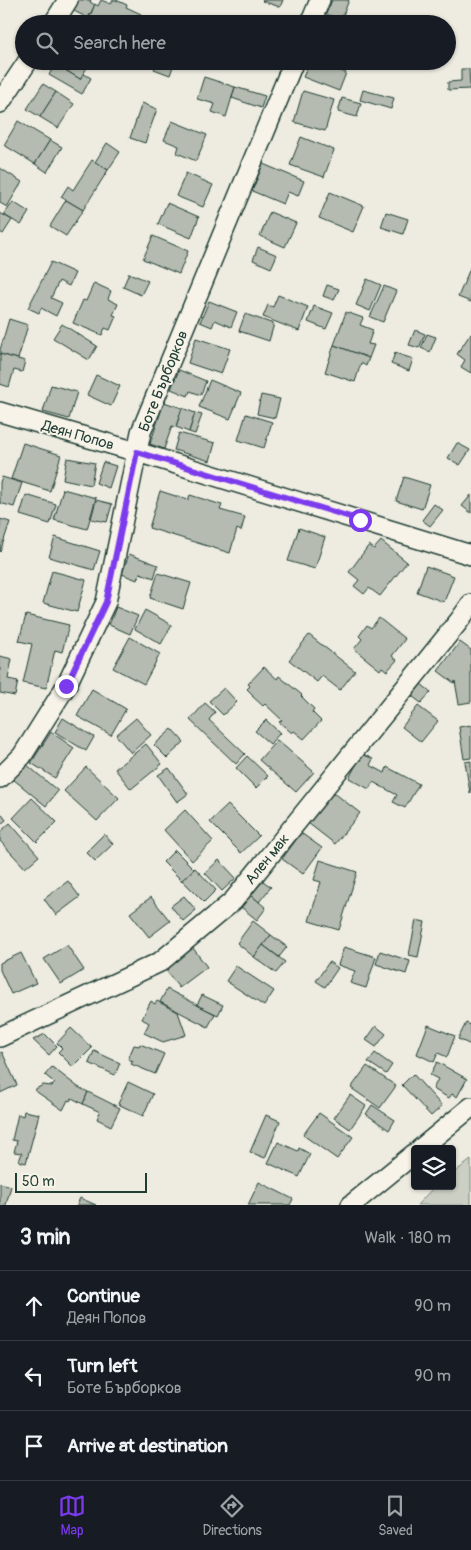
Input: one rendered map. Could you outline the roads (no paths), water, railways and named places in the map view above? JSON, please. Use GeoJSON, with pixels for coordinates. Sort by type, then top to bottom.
{"type":"FeatureCollection","features":[{"type":"Feature","properties":{"kind":"street"},"geometry":{"type":"LineString","coordinates":[[59,15],[68,0]]}},
{"type":"Feature","properties":{"kind":"street"},"geometry":{"type":"LineString","coordinates":[[314,15],[320,0]]}},
{"type":"Feature","properties":{"kind":"street"},"geometry":{"type":"LineString","coordinates":[[0,104],[22,70]]}},
{"type":"Feature","properties":{"kind":"street","name":"Боте Бърборков"},"geometry":{"type":"LineString","coordinates":[[0,778],[22,756],[66,686],[106,602],[141,432],[290,70]]}},
{"type":"Feature","properties":{"kind":"street","name":"Деян Попов"},"geometry":{"type":"LineString","coordinates":[[0,412],[137,452],[471,555]]}},
{"type":"Feature","properties":{"kind":"street","name":"Ален мак"},"geometry":{"type":"LineString","coordinates":[[0,1036],[160,962],[233,901],[471,604]]}},
{"type":"Feature","properties":{"kind":"street"},"geometry":{"type":"LineString","coordinates":[[425,1145],[471,1107]]}},
{"type":"Feature","properties":{"kind":"street"},"geometry":{"type":"LineString","coordinates":[[351,1205],[411,1156]]}}]}
